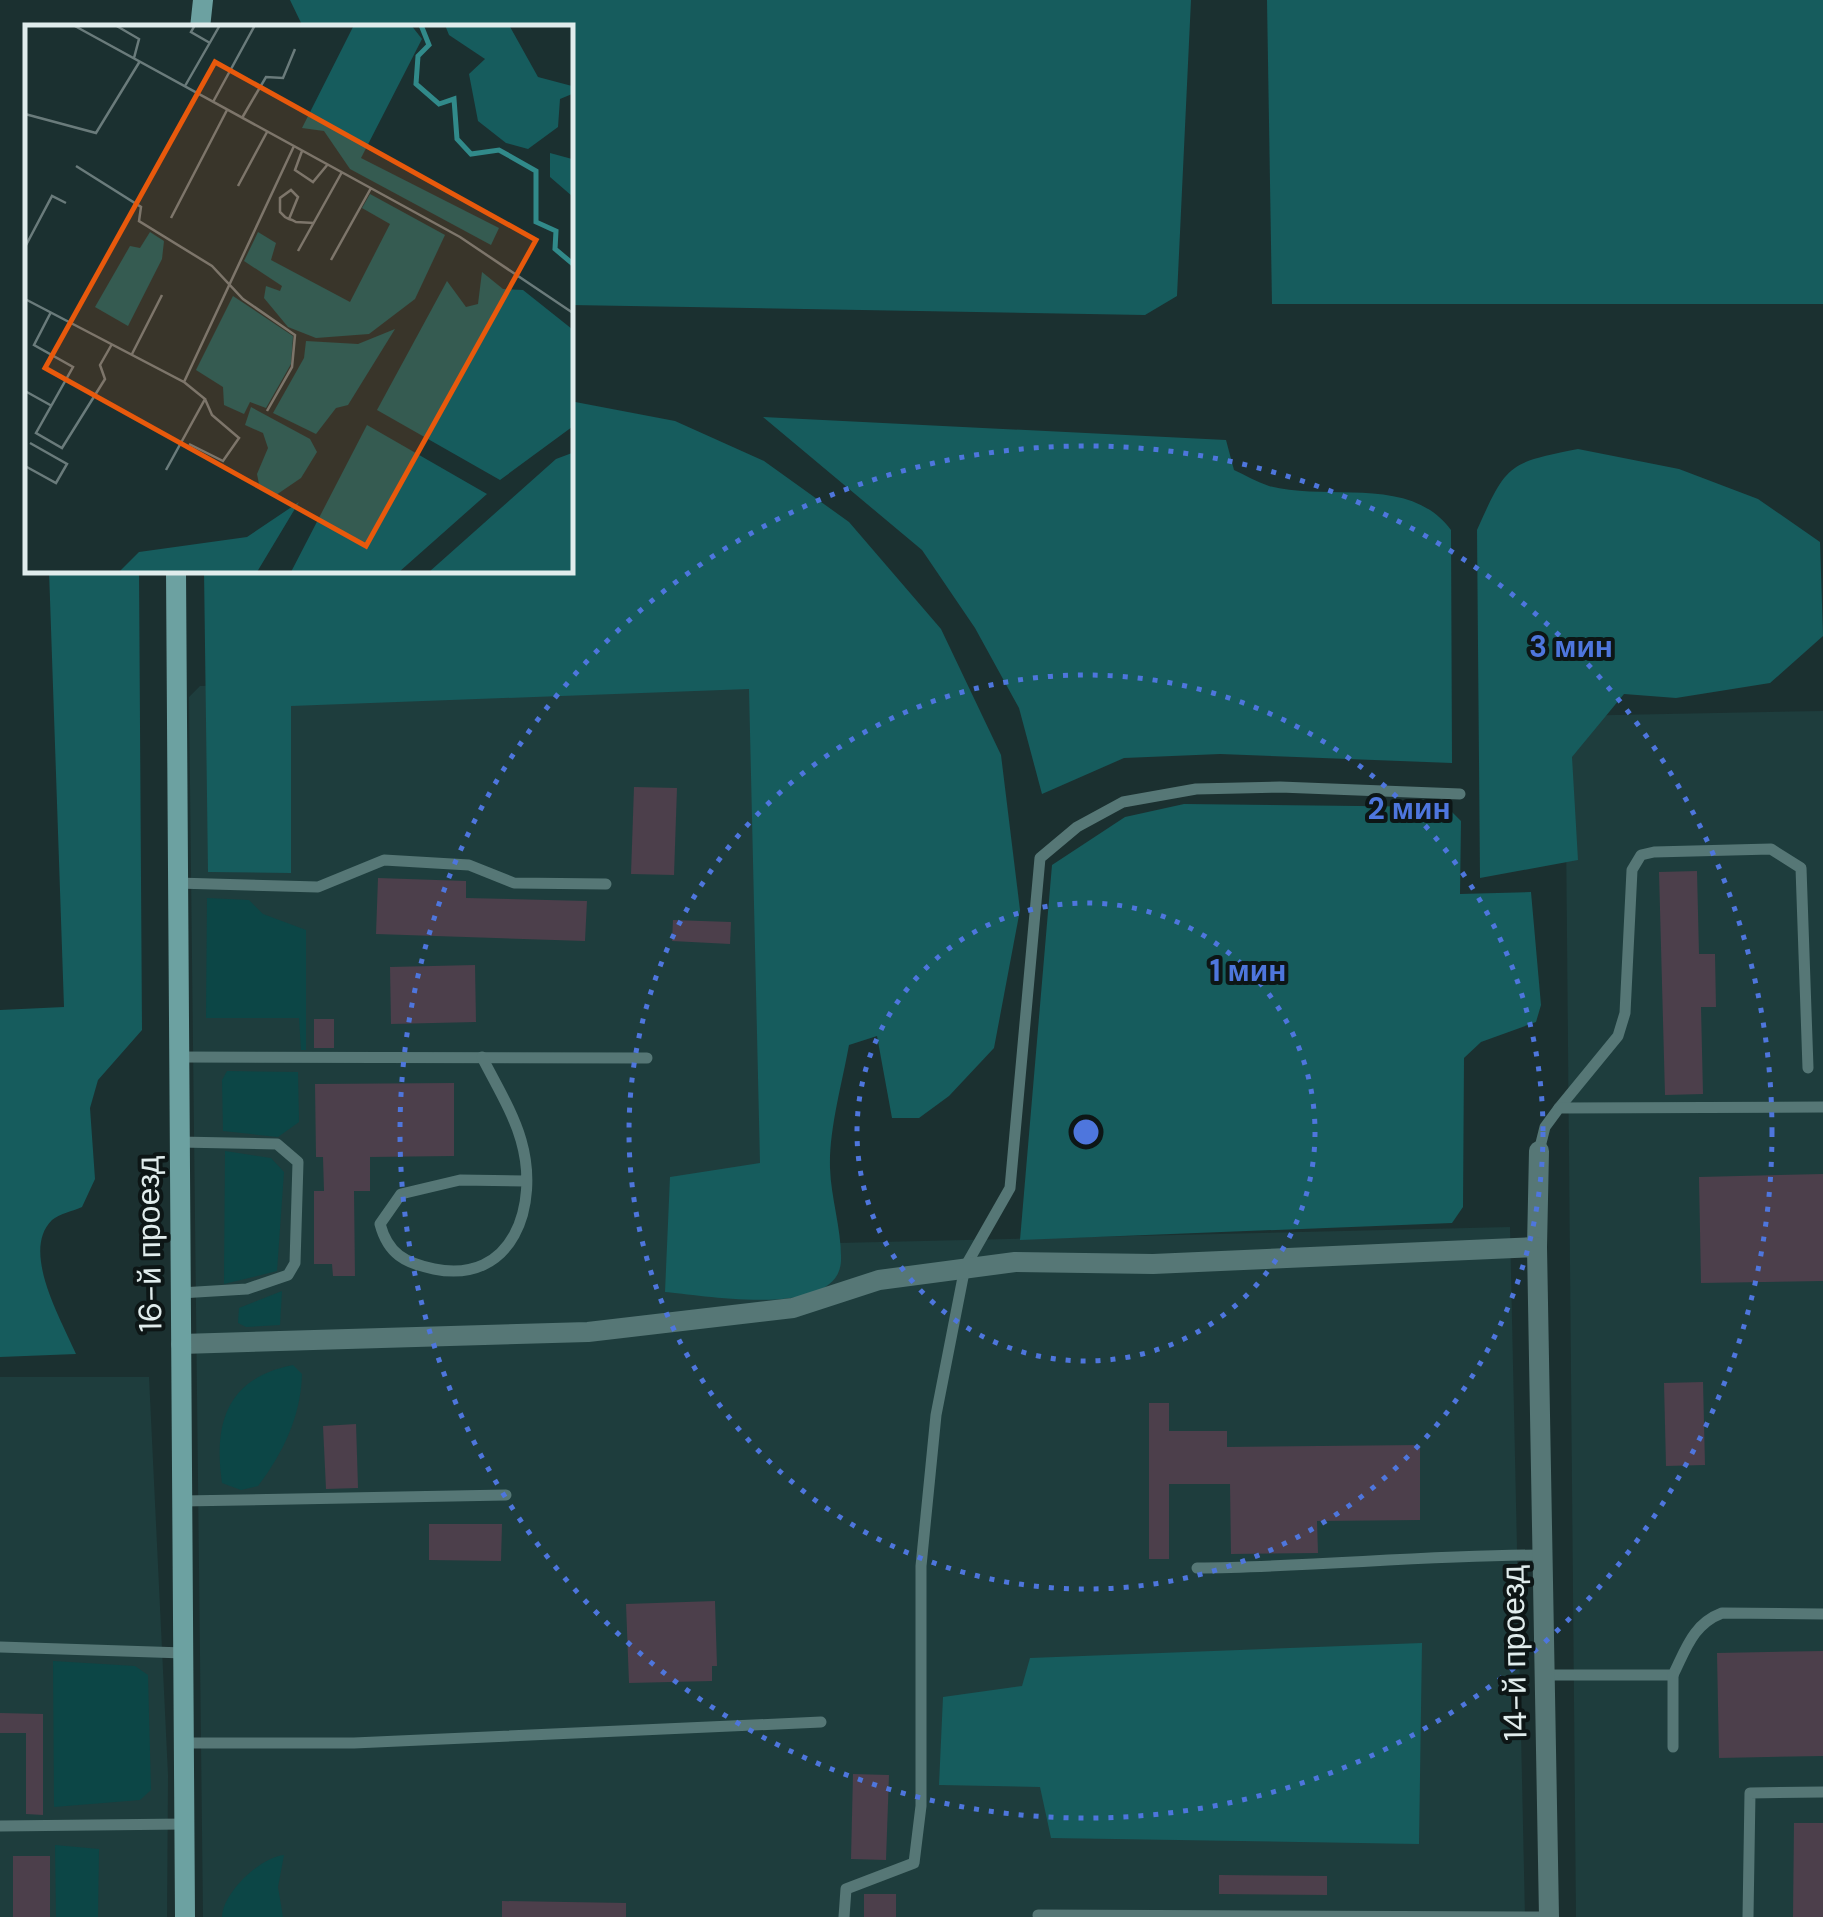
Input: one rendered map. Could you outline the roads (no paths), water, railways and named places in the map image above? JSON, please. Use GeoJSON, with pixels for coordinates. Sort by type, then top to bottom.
{"type":"FeatureCollection","features":[{"type":"Feature","properties":{"kind":"street"},"geometry":{"type":"LineString","coordinates":[[200,25],[203,0]]}},
{"type":"Feature","properties":{"kind":"street","name":"16-й проезд"},"geometry":{"type":"LineString","coordinates":[[176,572],[185,1917]]}},
{"type":"Feature","properties":{"kind":"street","name":"14-й проезд"},"geometry":{"type":"LineString","coordinates":[[1539,1151],[1538,1389],[1547,1917]]}},
{"type":"Feature","properties":{"kind":"street"},"geometry":{"type":"LineString","coordinates":[[181,1344],[588,1332],[793,1308],[880,1280],[966,1267],[1537,1247]]}},
{"type":"Feature","properties":{"kind":"lane"},"geometry":{"type":"LineString","coordinates":[[844,1917],[846,1889],[914,1863],[920,1806],[921,1566],[936,1414],[966,1267],[1010,1188],[1040,858],[1078,827],[1123,802],[1196,790],[1280,787],[1460,794]]}},
{"type":"Feature","properties":{"kind":"lane"},"geometry":{"type":"LineString","coordinates":[[1539,1151],[1545,1127],[1618,1036],[1625,1014],[1632,870],[1641,855],[1771,849],[1787,855],[1800,868],[1808,1068]]}},
{"type":"Feature","properties":{"kind":"lane"},"geometry":{"type":"LineString","coordinates":[[177,883],[318,887],[384,860],[469,865],[514,882],[606,884]]}},
{"type":"Feature","properties":{"kind":"lane"},"geometry":{"type":"LineString","coordinates":[[178,1057],[647,1058]]}},
{"type":"Feature","properties":{"kind":"lane"},"geometry":{"type":"LineString","coordinates":[[482,1057],[521,1139],[525,1181],[514,1239],[479,1270],[453,1273],[408,1264],[386,1246],[380,1224],[401,1194],[460,1180],[525,1181]]}},
{"type":"Feature","properties":{"kind":"lane"},"geometry":{"type":"LineString","coordinates":[[1559,1108],[1823,1107]]}},
{"type":"Feature","properties":{"kind":"lane"},"geometry":{"type":"LineString","coordinates":[[178,1142],[277,1144],[298,1162],[294,1263],[288,1275],[247,1289],[180,1294]]}},
{"type":"Feature","properties":{"kind":"lane"},"geometry":{"type":"LineString","coordinates":[[182,1501],[506,1495]]}},
{"type":"Feature","properties":{"kind":"lane"},"geometry":{"type":"LineString","coordinates":[[1197,1568],[1315,1567],[1414,1555],[1542,1555]]}},
{"type":"Feature","properties":{"kind":"lane"},"geometry":{"type":"LineString","coordinates":[[1672,1747],[1673,1675],[1696,1628],[1722,1614],[1823,1614]]}},
{"type":"Feature","properties":{"kind":"lane"},"geometry":{"type":"LineString","coordinates":[[0,1647],[184,1653]]}},
{"type":"Feature","properties":{"kind":"lane"},"geometry":{"type":"LineString","coordinates":[[1545,1675],[1673,1675]]}},
{"type":"Feature","properties":{"kind":"lane"},"geometry":{"type":"LineString","coordinates":[[184,1742],[354,1743],[821,1722]]}},
{"type":"Feature","properties":{"kind":"lane"},"geometry":{"type":"LineString","coordinates":[[1748,1917],[1750,1793],[1823,1792]]}},
{"type":"Feature","properties":{"kind":"lane"},"geometry":{"type":"LineString","coordinates":[[0,1826],[185,1824]]}},
{"type":"Feature","properties":{"kind":"lane"},"geometry":{"type":"LineString","coordinates":[[1038,1915],[1547,1917]]}}]}
